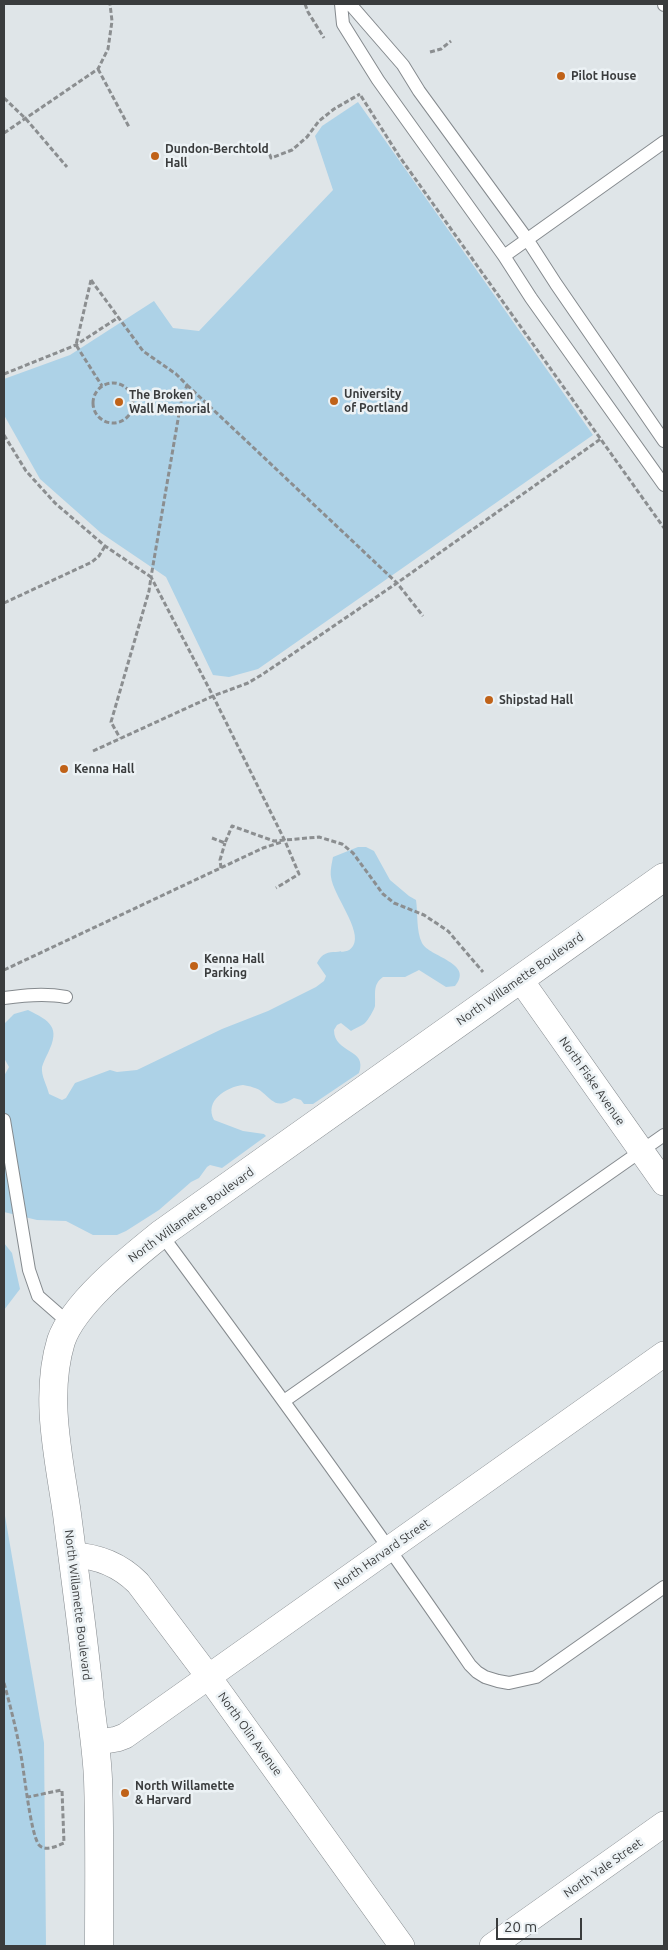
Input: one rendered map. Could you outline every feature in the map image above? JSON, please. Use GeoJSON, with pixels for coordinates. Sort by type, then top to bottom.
{"type":"FeatureCollection","features":[{"type":"Feature","properties":{"kind":"main road","name":"North Willamette Boulevard"},"geometry":{"type":"LineString","coordinates":[[99,1946],[98,1778],[52,1394],[54,1374],[62,1340],[70,1324],[120,1267],[161,1234],[664,877]]}},
{"type":"Feature","properties":{"kind":"street","name":"North Fiske Avenue"},"geometry":{"type":"LineString","coordinates":[[520,979],[664,1183]]}},
{"type":"Feature","properties":{"kind":"street","name":"North Harvard Street"},"geometry":{"type":"LineString","coordinates":[[94,1743],[125,1736],[664,1354]]}},
{"type":"Feature","properties":{"kind":"street","name":"North Olin Avenue"},"geometry":{"type":"LineString","coordinates":[[72,1555],[87,1555],[101,1560],[129,1574],[138,1583],[208,1676],[402,1946]]}},
{"type":"Feature","properties":{"kind":"street","name":"North Yale Street"},"geometry":{"type":"LineString","coordinates":[[492,1946],[664,1824]]}},
{"type":"Feature","properties":{"kind":"lane"},"geometry":{"type":"LineString","coordinates":[[341,4],[343,24],[378,80],[664,485]]}},
{"type":"Feature","properties":{"kind":"lane"},"geometry":{"type":"LineString","coordinates":[[350,4],[402,66],[528,239],[556,284],[664,441]]}},
{"type":"Feature","properties":{"kind":"lane"},"geometry":{"type":"LineString","coordinates":[[504,256],[664,142]]}},
{"type":"Feature","properties":{"kind":"lane"},"geometry":{"type":"LineString","coordinates":[[4,998],[36,994],[66,996]]}},
{"type":"Feature","properties":{"kind":"lane"},"geometry":{"type":"LineString","coordinates":[[4,1120],[29,1270],[38,1296],[70,1324]]}},
{"type":"Feature","properties":{"kind":"lane"},"geometry":{"type":"LineString","coordinates":[[284,1400],[664,1135]]}},
{"type":"Feature","properties":{"kind":"lane"},"geometry":{"type":"LineString","coordinates":[[161,1234],[284,1400],[476,1672],[485,1677],[509,1683],[536,1677],[664,1587]]}},
{"type":"Feature","properties":{"kind":"path"},"geometry":{"type":"LineString","coordinates":[[4,133],[98,69],[108,50],[112,21],[110,4]]}},
{"type":"Feature","properties":{"kind":"path"},"geometry":{"type":"LineString","coordinates":[[305,4],[328,45]]}},
{"type":"Feature","properties":{"kind":"path"},"geometry":{"type":"LineString","coordinates":[[430,52],[441,49],[451,41]]}},
{"type":"Feature","properties":{"kind":"path"},"geometry":{"type":"LineString","coordinates":[[98,69],[129,127]]}},
{"type":"Feature","properties":{"kind":"path"},"geometry":{"type":"LineString","coordinates":[[354,86],[399,156],[664,528]]}},
{"type":"Feature","properties":{"kind":"path"},"geometry":{"type":"LineString","coordinates":[[267,147],[271,158],[292,150],[307,137],[319,121],[334,109],[360,94]]}},
{"type":"Feature","properties":{"kind":"path"},"geometry":{"type":"LineString","coordinates":[[4,98],[26,119],[67,168]]}},
{"type":"Feature","properties":{"kind":"path"},"geometry":{"type":"LineString","coordinates":[[102,386],[76,345],[92,280],[143,351],[176,374],[397,584],[423,616]]}},
{"type":"Feature","properties":{"kind":"path"},"geometry":{"type":"LineString","coordinates":[[4,374],[76,345],[119,316]]}},
{"type":"Feature","properties":{"kind":"path"},"geometry":{"type":"LineString","coordinates":[[114,383],[127,389],[131,395],[133,407],[122,421],[110,423],[101,420],[95,413],[94,395],[102,386],[114,383]]}},
{"type":"Feature","properties":{"kind":"path"},"geometry":{"type":"LineString","coordinates":[[120,738],[111,722],[149,592],[181,402],[187,385]]}},
{"type":"Feature","properties":{"kind":"path"},"geometry":{"type":"LineString","coordinates":[[94,751],[213,696],[248,683],[263,674],[397,584],[620,424]]}},
{"type":"Feature","properties":{"kind":"path"},"geometry":{"type":"LineString","coordinates":[[4,435],[26,471],[55,503],[105,546],[151,577],[213,696],[299,874],[276,888]]}},
{"type":"Feature","properties":{"kind":"path"},"geometry":{"type":"LineString","coordinates":[[4,604],[92,562],[99,556],[105,546]]}},
{"type":"Feature","properties":{"kind":"path"},"geometry":{"type":"LineString","coordinates":[[221,868],[220,860],[232,826],[262,838],[285,842]]}},
{"type":"Feature","properties":{"kind":"path"},"geometry":{"type":"LineString","coordinates":[[4,970],[263,848],[285,842],[320,837],[342,844],[353,853],[383,894],[394,903],[424,915],[448,931],[484,975]]}},
{"type":"Feature","properties":{"kind":"path"},"geometry":{"type":"LineString","coordinates":[[212,838],[225,843]]}},
{"type":"Feature","properties":{"kind":"path"},"geometry":{"type":"LineString","coordinates":[[4,1683],[20,1749],[28,1797],[33,1824],[39,1845],[44,1848],[52,1848],[64,1843],[62,1790],[28,1797]]}},
{"type":"Feature","properties":{"kind":"shaded area"},"geometry":{"type":"Polygon","coordinates":[[[358,102],[593,435],[258,669],[229,677],[213,675],[166,577],[101,533],[40,479],[4,415],[4,379],[70,355],[154,301],[173,328],[199,331],[333,190],[315,136],[322,126],[358,102]]]}},
{"type":"Feature","properties":{"kind":"shaded area"},"geometry":{"type":"Polygon","coordinates":[[[358,847],[366,847],[374,851],[390,880],[416,900],[418,928],[422,943],[426,948],[455,966],[460,978],[455,986],[446,987],[419,970],[405,977],[383,977],[377,983],[375,1006],[365,1023],[351,1031],[341,1023],[334,1030],[335,1038],[339,1043],[359,1059],[361,1065],[359,1073],[313,1104],[304,1104],[301,1100],[294,1098],[284,1103],[276,1103],[258,1089],[243,1085],[236,1086],[218,1096],[212,1107],[214,1120],[243,1131],[264,1134],[266,1136],[222,1168],[210,1165],[207,1167],[199,1178],[191,1182],[159,1210],[126,1231],[117,1235],[93,1235],[66,1221],[37,1220],[4,1212],[4,1076],[9,1067],[4,1058],[4,1024],[14,1014],[28,1010],[51,1026],[53,1031],[52,1044],[42,1065],[42,1074],[49,1094],[62,1100],[66,1098],[75,1083],[110,1070],[117,1072],[137,1070],[222,1029],[268,1011],[316,987],[324,981],[326,976],[317,963],[321,957],[331,952],[350,950],[353,946],[355,939],[354,931],[333,885],[331,872],[333,857],[358,847]]]}},
{"type":"Feature","properties":{"kind":"shaded area"},"geometry":{"type":"Polygon","coordinates":[[[4,1243],[12,1253],[20,1289],[4,1310],[4,1243]]]}},
{"type":"Feature","properties":{"kind":"shaded area"},"geometry":{"type":"Polygon","coordinates":[[[4,1510],[44,1743],[46,1946],[4,1946],[4,1510]]]}},
{"type":"Feature","properties":{"kind":"place","name":"Pilot House"},"geometry":{"type":"Point","coordinates":[561,76]}},
{"type":"Feature","properties":{"kind":"place","name":"Dundon-Berchtold Hall"},"geometry":{"type":"Point","coordinates":[155,156]}},
{"type":"Feature","properties":{"kind":"place","name":"University of Portland"},"geometry":{"type":"Point","coordinates":[334,401]}},
{"type":"Feature","properties":{"kind":"place","name":"The Broken Wall Memorial"},"geometry":{"type":"Point","coordinates":[119,402]}},
{"type":"Feature","properties":{"kind":"place","name":"Shipstad Hall"},"geometry":{"type":"Point","coordinates":[489,700]}},
{"type":"Feature","properties":{"kind":"place","name":"Kenna Hall"},"geometry":{"type":"Point","coordinates":[64,769]}},
{"type":"Feature","properties":{"kind":"place","name":"Kenna Hall Parking"},"geometry":{"type":"Point","coordinates":[194,966]}},
{"type":"Feature","properties":{"kind":"place","name":"North Willamette & Harvard"},"geometry":{"type":"Point","coordinates":[125,1793]}}]}
